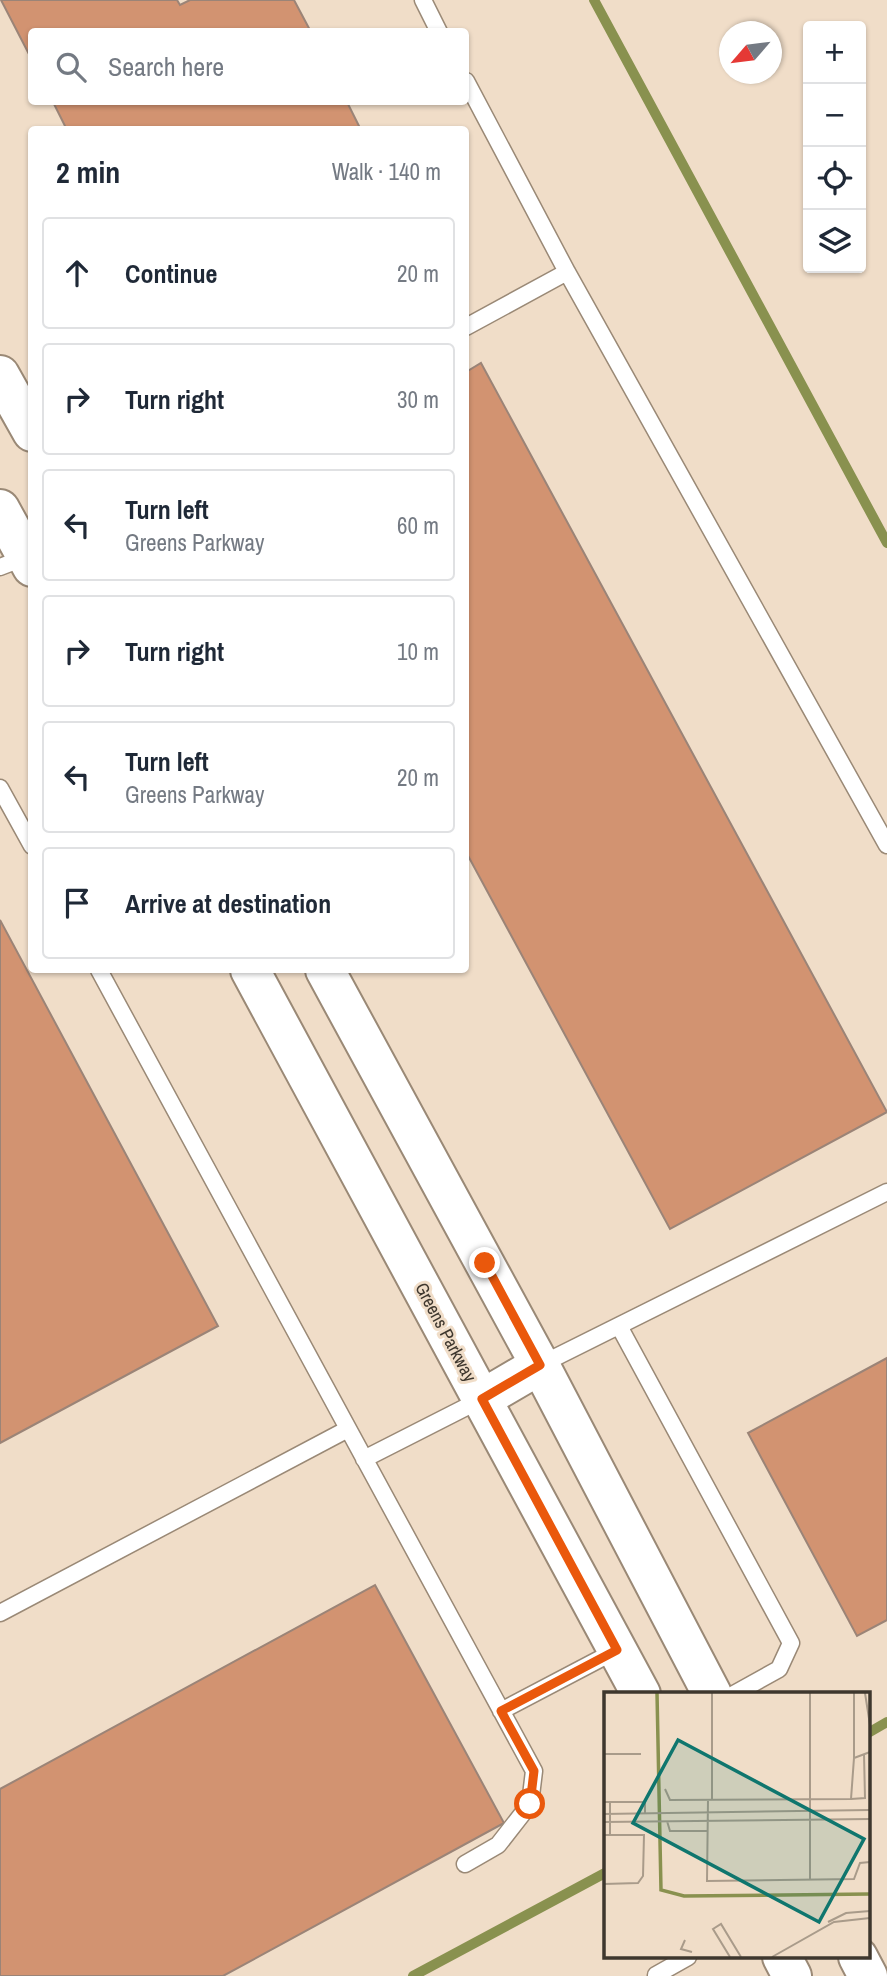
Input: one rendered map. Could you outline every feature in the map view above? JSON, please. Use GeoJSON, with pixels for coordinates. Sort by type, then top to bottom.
{"type":"FeatureCollection","features":[{"type":"Feature","properties":{"kind":"street"},"geometry":{"type":"LineString","coordinates":[[0,375],[28,425]]}},
{"type":"Feature","properties":{"kind":"street"},"geometry":{"type":"LineString","coordinates":[[0,509],[22,561]]}},
{"type":"Feature","properties":{"kind":"street","name":"Greens Parkway"},"geometry":{"type":"LineString","coordinates":[[252,973],[640,1692]]}},
{"type":"Feature","properties":{"kind":"street"},"geometry":{"type":"LineString","coordinates":[[327,973],[540,1365],[711,1692]]}},
{"type":"Feature","properties":{"kind":"street"},"geometry":{"type":"LineString","coordinates":[[482,1399],[540,1365]]}},
{"type":"Feature","properties":{"kind":"street"},"geometry":{"type":"LineString","coordinates":[[783,1958],[792,1976]]}},
{"type":"Feature","properties":{"kind":"street"},"geometry":{"type":"LineString","coordinates":[[859,1958],[868,1976]]}},
{"type":"Feature","properties":{"kind":"lane"},"geometry":{"type":"LineString","coordinates":[[423,0],[437,28]]}},
{"type":"Feature","properties":{"kind":"lane"},"geometry":{"type":"LineString","coordinates":[[469,86],[567,272],[887,845]]}},
{"type":"Feature","properties":{"kind":"lane"},"geometry":{"type":"LineString","coordinates":[[469,325],[567,272]]}},
{"type":"Feature","properties":{"kind":"lane"},"geometry":{"type":"LineString","coordinates":[[0,788],[28,839]]}},
{"type":"Feature","properties":{"kind":"lane"},"geometry":{"type":"LineString","coordinates":[[101,973],[534,1771],[530,1804],[498,1845],[464,1864]]}},
{"type":"Feature","properties":{"kind":"lane"},"geometry":{"type":"LineString","coordinates":[[540,1365],[887,1192]]}},
{"type":"Feature","properties":{"kind":"lane"},"geometry":{"type":"LineString","coordinates":[[619,1325],[791,1643],[779,1669],[738,1692]]}},
{"type":"Feature","properties":{"kind":"lane"},"geometry":{"type":"LineString","coordinates":[[364,1459],[482,1399]]}},
{"type":"Feature","properties":{"kind":"lane"},"geometry":{"type":"LineString","coordinates":[[0,1613],[348,1429]]}},
{"type":"Feature","properties":{"kind":"lane"},"geometry":{"type":"LineString","coordinates":[[501,1711],[617,1650]]}},
{"type":"Feature","properties":{"kind":"lane"},"geometry":{"type":"LineString","coordinates":[[657,1976],[686,1958]]}},
{"type":"Feature","properties":{"kind":"building"},"geometry":{"type":"Polygon","coordinates":[[[1,0],[177,0],[180,5],[190,0],[294,0],[309,28],[28,28],[28,52],[1,0]]]}},
{"type":"Feature","properties":{"kind":"building"},"geometry":{"type":"Polygon","coordinates":[[[54,105],[348,105],[359,126],[65,126],[54,105]]]}},
{"type":"Feature","properties":{"kind":"building"},"geometry":{"type":"Polygon","coordinates":[[[481,363],[887,1112],[670,1229],[469,858],[469,370],[481,363]]]}},
{"type":"Feature","properties":{"kind":"building"},"geometry":{"type":"Polygon","coordinates":[[[0,920],[218,1326],[0,1443],[0,920]]]}},
{"type":"Feature","properties":{"kind":"building"},"geometry":{"type":"Polygon","coordinates":[[[887,1358],[887,1620],[857,1636],[748,1433],[887,1358]]]}},
{"type":"Feature","properties":{"kind":"building"},"geometry":{"type":"Polygon","coordinates":[[[375,1585],[504,1823],[223,1976],[0,1976],[0,1789],[375,1585]]]}},
{"type":"Feature","properties":{"kind":"waterway"},"geometry":{"type":"LineString","coordinates":[[594,0],[887,543]]}},
{"type":"Feature","properties":{"kind":"waterway"},"geometry":{"type":"LineString","coordinates":[[870,1732],[887,1722]]}},
{"type":"Feature","properties":{"kind":"waterway"},"geometry":{"type":"LineString","coordinates":[[413,1976],[604,1874]]}},
{"type":"Feature","properties":{"kind":"route"},"geometry":{"type":"LineString","coordinates":[[485,1263],[540,1365],[482,1399],[617,1650],[501,1711],[534,1771],[530,1804]]}}]}
